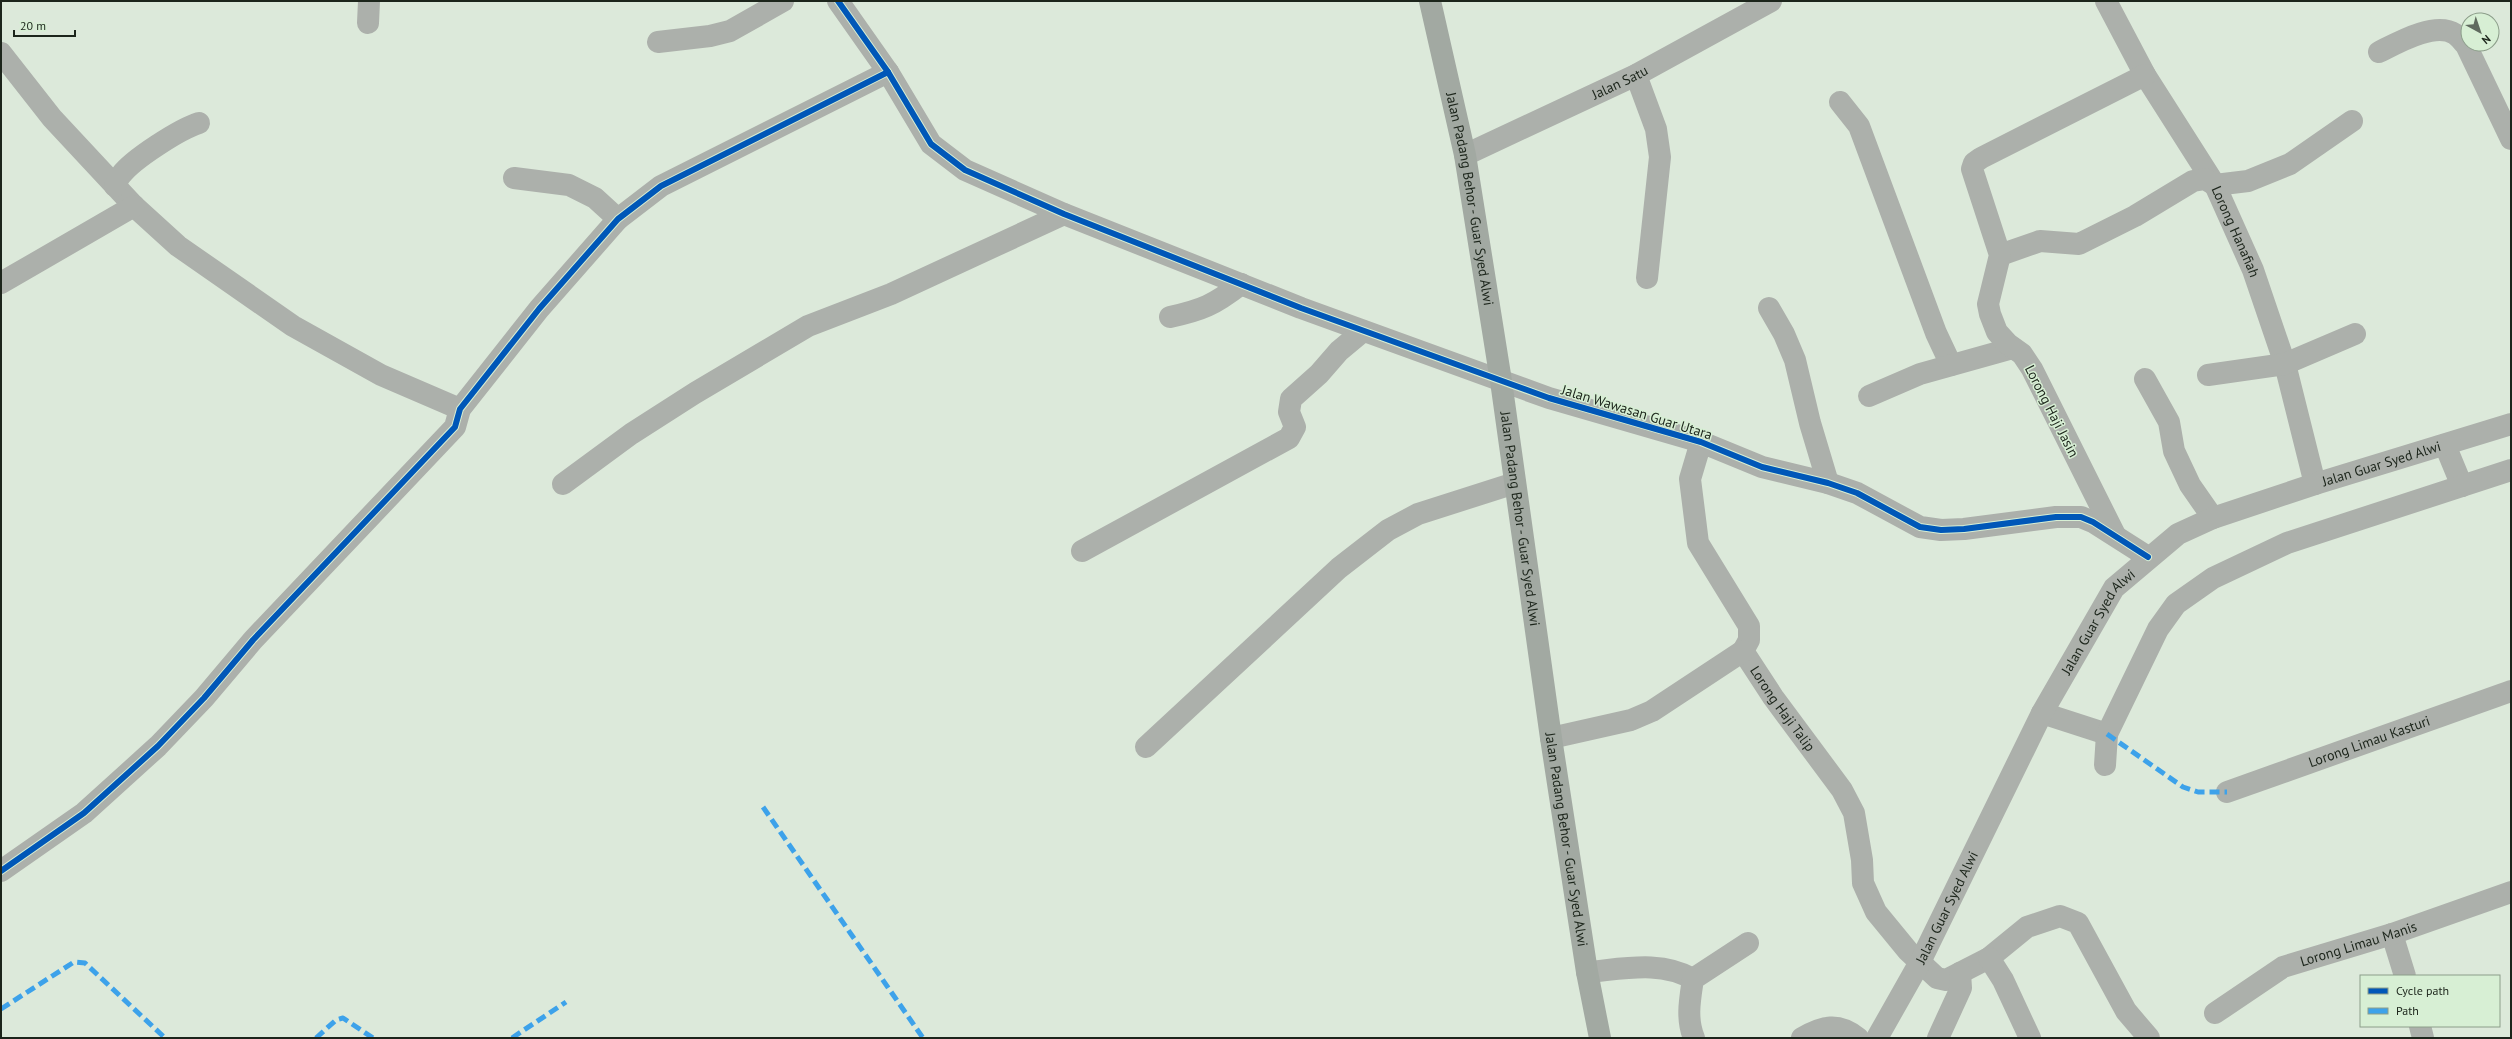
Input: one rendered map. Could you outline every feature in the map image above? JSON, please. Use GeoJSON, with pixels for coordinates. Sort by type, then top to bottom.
{"type":"FeatureCollection","features":[{"type":"Feature","properties":{"kind":"main road","name":"Jalan Padang Behor - Guar Syed Alwi"},"geometry":{"type":"LineString","coordinates":[[1430,1],[1465,155],[1501,381],[1551,738],[1587,972],[1600,1038]]}},
{"type":"Feature","properties":{"kind":"street"},"geometry":{"type":"LineString","coordinates":[[368,22],[369,1]]}},
{"type":"Feature","properties":{"kind":"street"},"geometry":{"type":"LineString","coordinates":[[658,42],[710,36],[730,31],[783,1]]}},
{"type":"Feature","properties":{"kind":"street","name":"Jalan Wawasan Guar Utara"},"geometry":{"type":"LineString","coordinates":[[838,1],[888,72],[931,144],[965,170],[1064,214],[1363,331],[1549,398],[1701,442],[1762,467],[1828,483],[1857,493],[1920,528],[1941,530],[1964,529],[2056,517],[2081,517],[2115,535],[2148,557]]}},
{"type":"Feature","properties":{"kind":"street","name":"Jalan Satu"},"geometry":{"type":"LineString","coordinates":[[1465,155],[1636,75],[1771,1]]}},
{"type":"Feature","properties":{"kind":"street","name":"Lorong Hanafiah"},"geometry":{"type":"LineString","coordinates":[[2106,1],[2144,75],[2215,185],[2253,270],[2285,364],[2315,484]]}},
{"type":"Feature","properties":{"kind":"street"},"geometry":{"type":"LineString","coordinates":[[2379,52],[2416,34],[2442,31],[2455,34],[2466,45],[2511,139]]}},
{"type":"Feature","properties":{"kind":"street"},"geometry":{"type":"LineString","coordinates":[[1,53],[52,118],[134,206],[178,246],[293,326],[381,375],[460,409]]}},
{"type":"Feature","properties":{"kind":"street"},"geometry":{"type":"LineString","coordinates":[[1,871],[84,813],[158,746],[253,640],[455,428],[460,409],[540,310],[618,219],[661,186],[888,72]]}},
{"type":"Feature","properties":{"kind":"street"},"geometry":{"type":"LineString","coordinates":[[1636,75],[1656,129],[1660,157],[1647,278]]}},
{"type":"Feature","properties":{"kind":"street"},"geometry":{"type":"LineString","coordinates":[[2144,75],[1981,158],[1974,163],[1972,169],[2000,255],[2040,241],[2079,244],[2136,216],[2193,181],[2205,179],[2215,185],[2248,181],[2290,164],[2352,121]]}},
{"type":"Feature","properties":{"kind":"street"},"geometry":{"type":"LineString","coordinates":[[1840,102],[1859,126],[1936,333],[1952,365]]}},
{"type":"Feature","properties":{"kind":"street"},"geometry":{"type":"LineString","coordinates":[[115,186],[120,175],[133,164],[185,128],[199,123]]}},
{"type":"Feature","properties":{"kind":"street"},"geometry":{"type":"LineString","coordinates":[[514,178],[569,185],[595,198],[618,219]]}},
{"type":"Feature","properties":{"kind":"street"},"geometry":{"type":"LineString","coordinates":[[1,283],[134,206]]}},
{"type":"Feature","properties":{"kind":"street"},"geometry":{"type":"LineString","coordinates":[[563,484],[631,434],[694,393],[808,326],[891,294],[1064,214]]}},
{"type":"Feature","properties":{"kind":"street","name":"Lorong Haji Jasin"},"geometry":{"type":"LineString","coordinates":[[2000,255],[1988,304],[1997,332],[2013,348],[2022,354],[2032,369],[2115,535]]}},
{"type":"Feature","properties":{"kind":"street"},"geometry":{"type":"LineString","coordinates":[[1170,317],[1202,310],[1219,301],[1241,284]]}},
{"type":"Feature","properties":{"kind":"street"},"geometry":{"type":"LineString","coordinates":[[1769,308],[1784,334],[1795,360],[1810,424],[1828,483]]}},
{"type":"Feature","properties":{"kind":"street"},"geometry":{"type":"LineString","coordinates":[[1082,551],[1289,438],[1295,427],[1289,412],[1291,399],[1319,374],[1339,351],[1363,331]]}},
{"type":"Feature","properties":{"kind":"street"},"geometry":{"type":"LineString","coordinates":[[2208,375],[2285,364],[2355,334]]}},
{"type":"Feature","properties":{"kind":"street"},"geometry":{"type":"LineString","coordinates":[[1869,396],[1920,374],[2013,348]]}},
{"type":"Feature","properties":{"kind":"street"},"geometry":{"type":"LineString","coordinates":[[2146,380],[2168,422],[2174,451],[2190,485],[2213,518]]}},
{"type":"Feature","properties":{"kind":"street","name":"Jalan Guar Syed Alwi"},"geometry":{"type":"LineString","coordinates":[[1877,1038],[1920,962],[2042,713],[2114,588],[2148,557],[2178,534],[2213,518],[2315,484],[2511,424]]}},
{"type":"Feature","properties":{"kind":"street","name":"Lorong Haji Talip"},"geometry":{"type":"LineString","coordinates":[[1701,442],[1690,479],[1698,543],[1749,626],[1750,640],[1743,651],[1773,697],[1842,790],[1854,813],[1862,860],[1863,883],[1869,900],[1887,927],[1937,978],[1946,980],[1989,958],[2027,927],[2060,916],[2078,923],[2126,1012],[2149,1038]]}},
{"type":"Feature","properties":{"kind":"street"},"geometry":{"type":"LineString","coordinates":[[2445,444],[2462,486]]}},
{"type":"Feature","properties":{"kind":"street"},"geometry":{"type":"LineString","coordinates":[[2105,765],[2107,734],[2158,629],[2176,604],[2207,582],[2287,544],[2511,470]]}},
{"type":"Feature","properties":{"kind":"street"},"geometry":{"type":"LineString","coordinates":[[1146,747],[1339,568],[1388,530],[1418,514],[1515,482]]}},
{"type":"Feature","properties":{"kind":"street"},"geometry":{"type":"LineString","coordinates":[[1551,738],[1631,720],[1652,711],[1743,651]]}},
{"type":"Feature","properties":{"kind":"street","name":"Lorong Limau Kasturi"},"geometry":{"type":"LineString","coordinates":[[2227,792],[2511,691]]}},
{"type":"Feature","properties":{"kind":"street"},"geometry":{"type":"LineString","coordinates":[[2042,713],[2107,734]]}},
{"type":"Feature","properties":{"kind":"street","name":"Lorong Limau Manis"},"geometry":{"type":"LineString","coordinates":[[2215,1012],[2283,967],[2392,934],[2511,892]]}},
{"type":"Feature","properties":{"kind":"street"},"geometry":{"type":"LineString","coordinates":[[2392,934],[2405,975]]}},
{"type":"Feature","properties":{"kind":"street"},"geometry":{"type":"LineString","coordinates":[[1692,979],[1748,943]]}},
{"type":"Feature","properties":{"kind":"street"},"geometry":{"type":"LineString","coordinates":[[1989,958],[2003,980],[2030,1038]]}},
{"type":"Feature","properties":{"kind":"street"},"geometry":{"type":"LineString","coordinates":[[1587,972],[1662,967],[1680,972],[1692,979]]}},
{"type":"Feature","properties":{"kind":"street"},"geometry":{"type":"LineString","coordinates":[[1938,1038],[1961,988],[1960,973]]}},
{"type":"Feature","properties":{"kind":"street"},"geometry":{"type":"LineString","coordinates":[[1692,979],[1689,1005],[1691,1030],[1694,1038]]}},
{"type":"Feature","properties":{"kind":"street"},"geometry":{"type":"LineString","coordinates":[[1802,1038],[1819,1028],[1840,1027],[1858,1038]]}},
{"type":"Feature","properties":{"kind":"street"},"geometry":{"type":"LineString","coordinates":[[2420,1027],[2423,1038]]}},
{"type":"Feature","properties":{"kind":"marked path"},"geometry":{"type":"LineString","coordinates":[[2107,734],[2183,787],[2198,792],[2227,792]]}},
{"type":"Feature","properties":{"kind":"marked path"},"geometry":{"type":"LineString","coordinates":[[763,807],[923,1038]]}},
{"type":"Feature","properties":{"kind":"marked path"},"geometry":{"type":"LineString","coordinates":[[1,1009],[74,962],[85,963],[165,1038]]}},
{"type":"Feature","properties":{"kind":"marked path"},"geometry":{"type":"LineString","coordinates":[[512,1038],[566,1002]]}},
{"type":"Feature","properties":{"kind":"marked path"},"geometry":{"type":"LineString","coordinates":[[316,1038],[336,1020],[343,1018],[373,1038]]}},
{"type":"Feature","properties":{"kind":"cycle path"},"geometry":{"type":"LineString","coordinates":[[838,1],[888,72],[931,144],[965,170],[1064,214],[1301,308],[1549,398],[1701,442],[1762,467],[1828,483],[1857,493],[1920,527],[1941,530],[1964,529],[2056,517],[2081,517],[2093,522],[2148,557]]}},
{"type":"Feature","properties":{"kind":"cycle path"},"geometry":{"type":"LineString","coordinates":[[1,871],[84,813],[158,746],[204,698],[253,640],[455,427],[460,409],[539,309],[618,219],[661,186],[888,72]]}}]}
